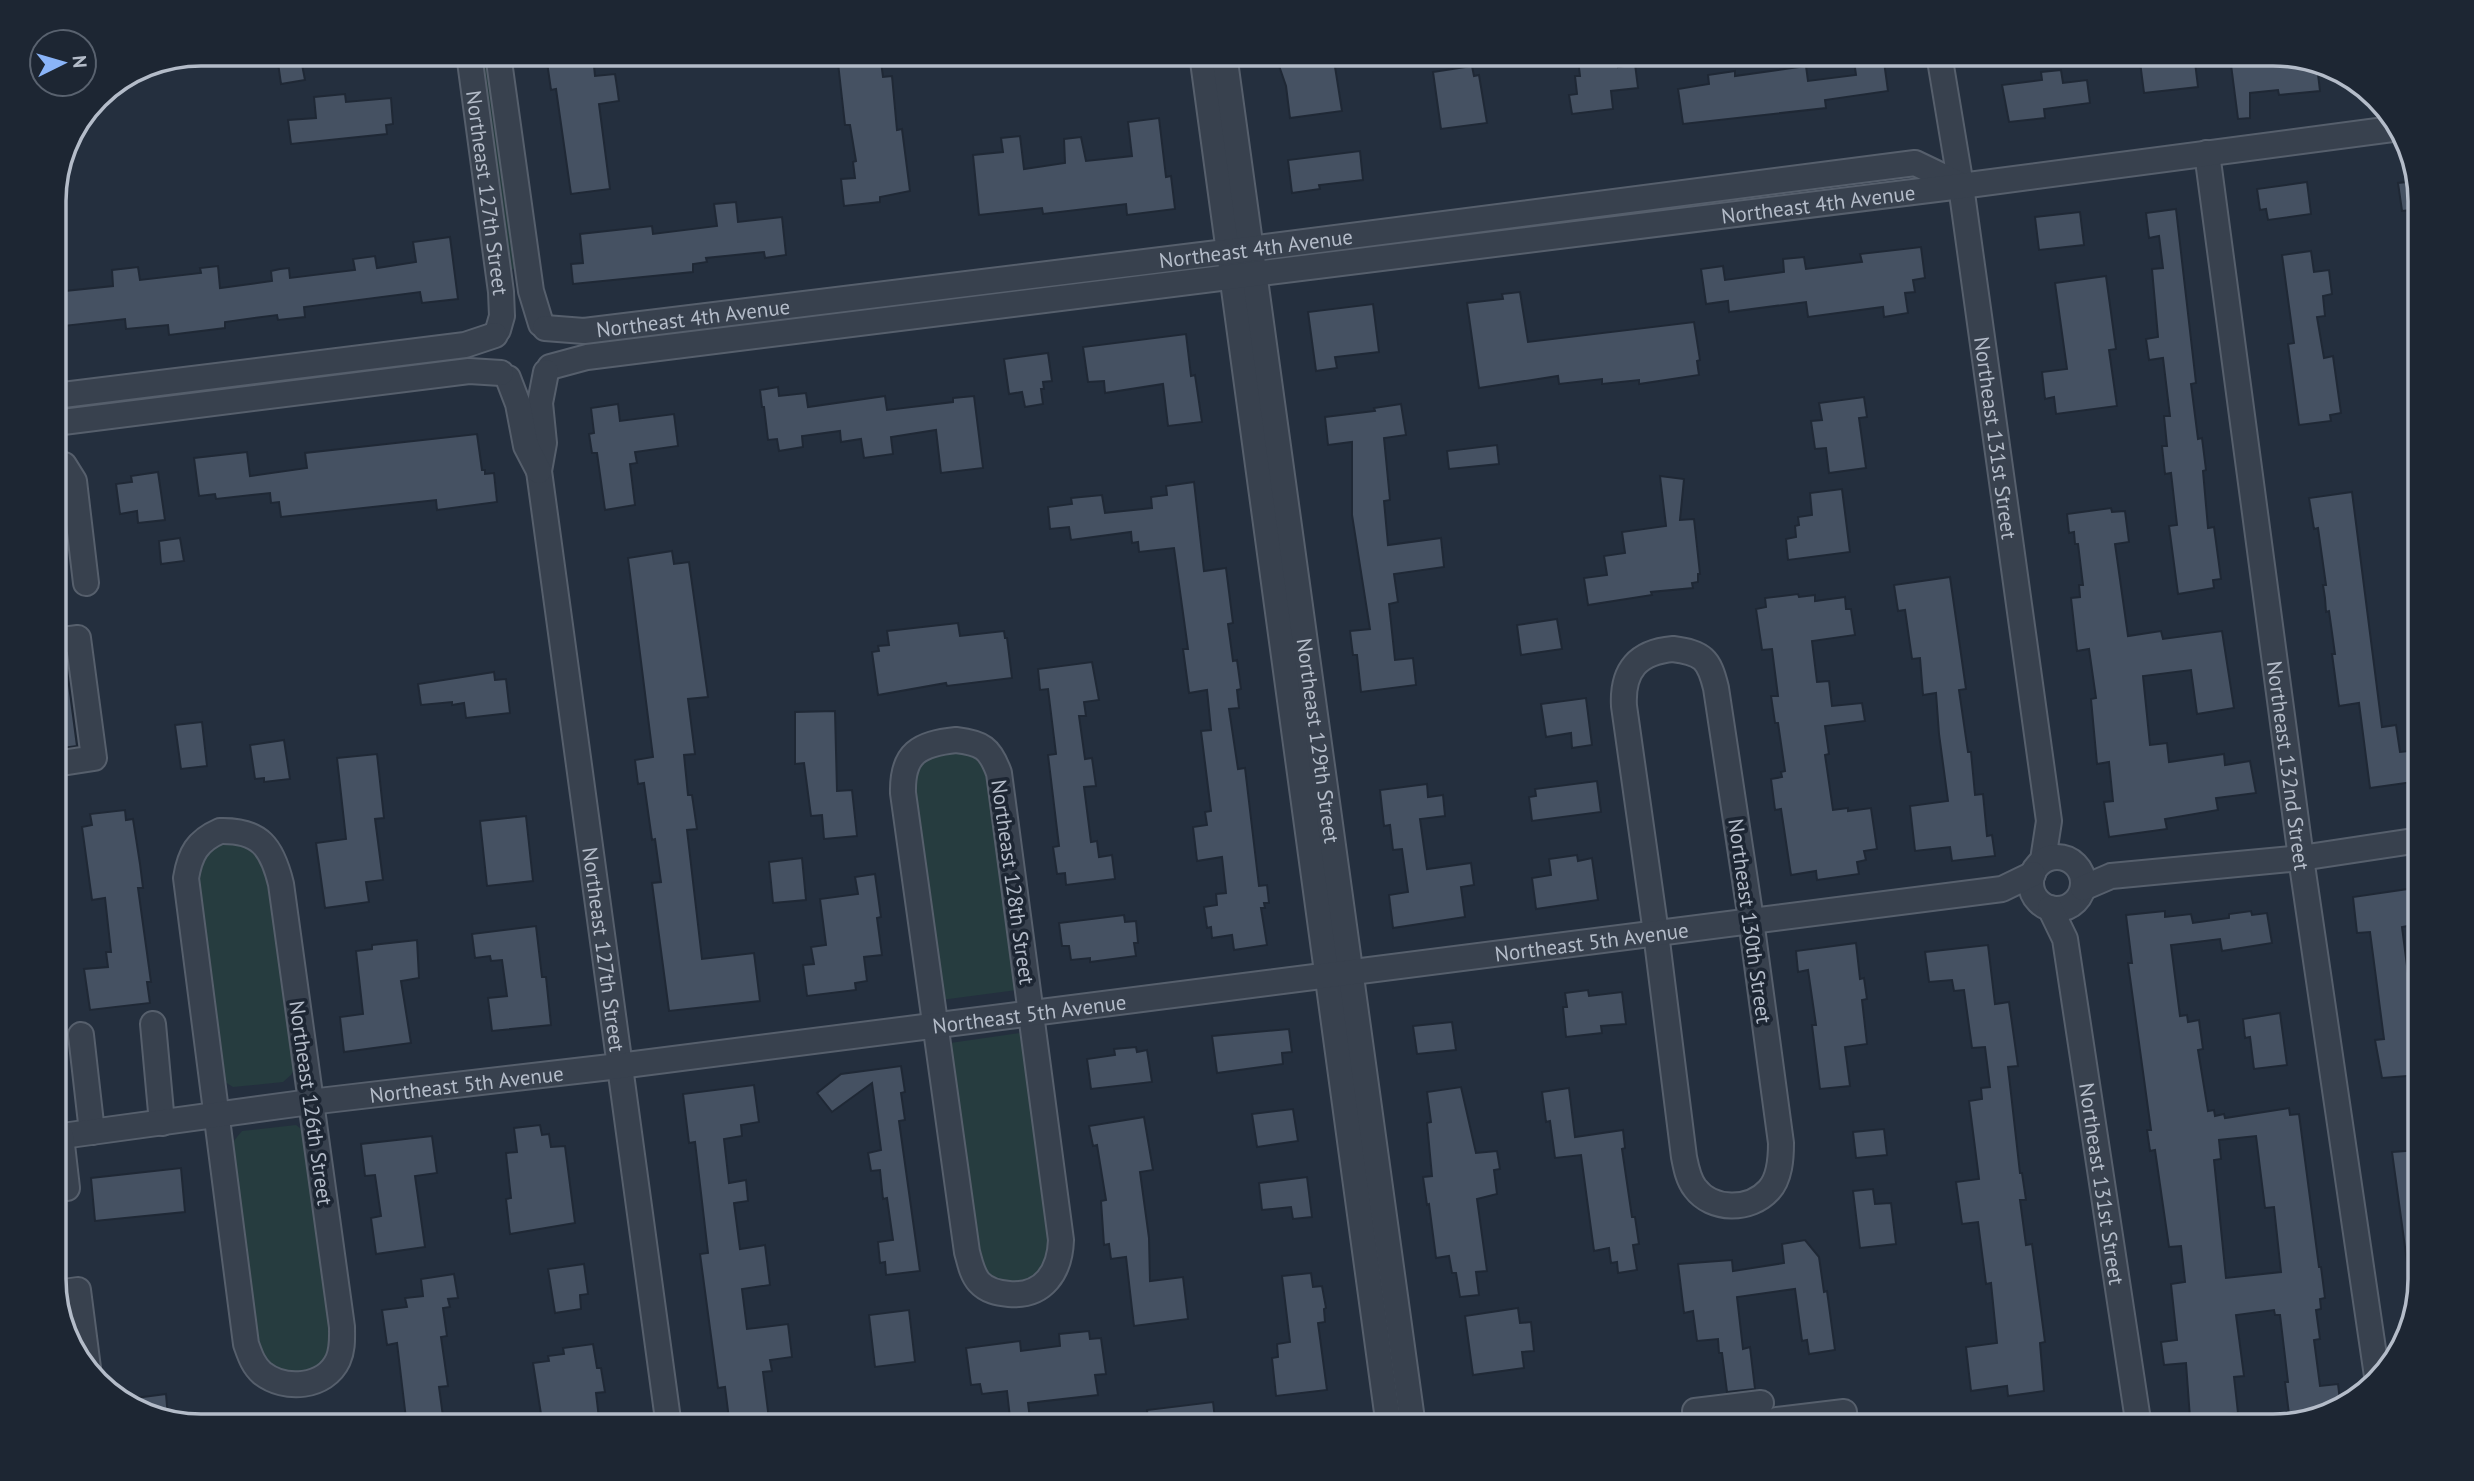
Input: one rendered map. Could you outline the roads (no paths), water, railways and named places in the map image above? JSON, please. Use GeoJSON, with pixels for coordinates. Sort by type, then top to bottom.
{"type":"FeatureCollection","features":[{"type":"Feature","properties":{"kind":"street","name":"Northeast 127th Street"},"geometry":{"type":"LineString","coordinates":[[471,66],[501,292],[502,316],[497,332]]}},
{"type":"Feature","properties":{"kind":"street","name":"Northeast 127th Street"},"geometry":{"type":"LineString","coordinates":[[500,66],[531,292],[543,326]]}},
{"type":"Feature","properties":{"kind":"street","name":"Northeast 129th Street"},"geometry":{"type":"LineString","coordinates":[[1204,66],[1240,251]]}},
{"type":"Feature","properties":{"kind":"street","name":"Northeast 129th Street"},"geometry":{"type":"LineString","coordinates":[[1225,66],[1243,275],[1339,972],[1411,1414]]}},
{"type":"Feature","properties":{"kind":"street","name":"Northeast 131st Street"},"geometry":{"type":"LineString","coordinates":[[1941,66],[1961,186],[2049,821],[2041,885],[2065,939],[2137,1414]]}},
{"type":"Feature","properties":{"kind":"street","name":"Northeast 4th Avenue"},"geometry":{"type":"LineString","coordinates":[[548,370],[587,357],[1961,186],[2386,130]]}},
{"type":"Feature","properties":{"kind":"street","name":"Northeast 132nd Street"},"geometry":{"type":"LineString","coordinates":[[2207,153],[2301,858],[2376,1367]]}},
{"type":"Feature","properties":{"kind":"street","name":"Northeast 4th Avenue"},"geometry":{"type":"LineString","coordinates":[[543,326],[572,331],[594,330],[1240,251],[1915,163],[1961,186]]}},
{"type":"Feature","properties":{"kind":"street"},"geometry":{"type":"LineString","coordinates":[[67,422],[469,371],[528,382],[538,379],[548,370],[555,351],[551,334],[543,326],[523,318],[505,324],[497,332],[492,342],[493,359],[504,376]]}},
{"type":"Feature","properties":{"kind":"street"},"geometry":{"type":"LineString","coordinates":[[67,394],[465,345],[497,332]]}},
{"type":"Feature","properties":{"kind":"street","name":"Northeast 127th Street"},"geometry":{"type":"LineString","coordinates":[[548,370],[540,403],[544,443],[539,471],[667,1414]]}},
{"type":"Feature","properties":{"kind":"street","name":"Northeast 127th Street"},"geometry":{"type":"LineString","coordinates":[[504,376],[518,404],[526,446],[539,471]]}},
{"type":"Feature","properties":{"kind":"street"},"geometry":{"type":"LineString","coordinates":[[166,382],[169,409]]}},
{"type":"Feature","properties":{"kind":"street"},"geometry":{"type":"LineString","coordinates":[[67,474],[74,481],[86,583]]}},
{"type":"Feature","properties":{"kind":"street"},"geometry":{"type":"LineString","coordinates":[[67,639],[78,638],[94,758],[67,762]]}},
{"type":"Feature","properties":{"kind":"street","name":"Northeast 130th Street"},"geometry":{"type":"LineString","coordinates":[[1664,650],[1698,653],[1712,672],[1751,920],[1781,1158],[1774,1183],[1759,1198],[1728,1206],[1705,1198],[1695,1189],[1689,1177],[1684,1157],[1656,933],[1623,693],[1625,680],[1640,659],[1650,653],[1664,650]]}},
{"type":"Feature","properties":{"kind":"street","name":"Northeast 128th Street"},"geometry":{"type":"LineString","coordinates":[[972,741],[985,747],[994,759],[999,773],[1061,1248],[1055,1272],[1045,1284],[1031,1292],[1014,1294],[989,1290],[971,1270],[936,1024],[902,776],[907,762],[917,750],[932,742],[972,741]]}},
{"type":"Feature","properties":{"kind":"street","name":"Northeast 131st Street"},"geometry":{"type":"LineString","coordinates":[[2049,821],[2076,879],[2065,939]]}},
{"type":"Feature","properties":{"kind":"street","name":"Northeast 126th Street"},"geometry":{"type":"LineString","coordinates":[[220,831],[250,834],[270,851],[281,884],[342,1344],[339,1359],[331,1371],[318,1380],[305,1384],[289,1384],[262,1373],[252,1362],[246,1345],[217,1114],[186,878],[189,861],[196,846],[206,837],[220,831]]}},
{"type":"Feature","properties":{"kind":"street"},"geometry":{"type":"LineString","coordinates":[[2076,879],[2301,858],[2408,842]]}},
{"type":"Feature","properties":{"kind":"street"},"geometry":{"type":"LineString","coordinates":[[2060,856],[2076,879],[2067,907],[2041,885],[2060,856]]}},
{"type":"Feature","properties":{"kind":"street","name":"Northeast 5th Avenue"},"geometry":{"type":"LineString","coordinates":[[67,1135],[310,1102],[619,1066],[1339,972],[2041,885]]}},
{"type":"Feature","properties":{"kind":"street","name":"Northeast 129th Street"},"geometry":{"type":"LineString","coordinates":[[1339,972],[1389,1414]]}},
{"type":"Feature","properties":{"kind":"street"},"geometry":{"type":"LineString","coordinates":[[153,1024],[162,1123]]}},
{"type":"Feature","properties":{"kind":"street"},"geometry":{"type":"LineString","coordinates":[[81,1035],[92,1132]]}},
{"type":"Feature","properties":{"kind":"street"},"geometry":{"type":"LineString","coordinates":[[67,1291],[78,1290],[86,1349]]}},
{"type":"Feature","properties":{"kind":"street"},"geometry":{"type":"LineString","coordinates":[[1695,1414],[1695,1411],[1761,1403]]}},
{"type":"Feature","properties":{"kind":"street"},"geometry":{"type":"LineString","coordinates":[[1827,1414],[1844,1414]]}}]}
